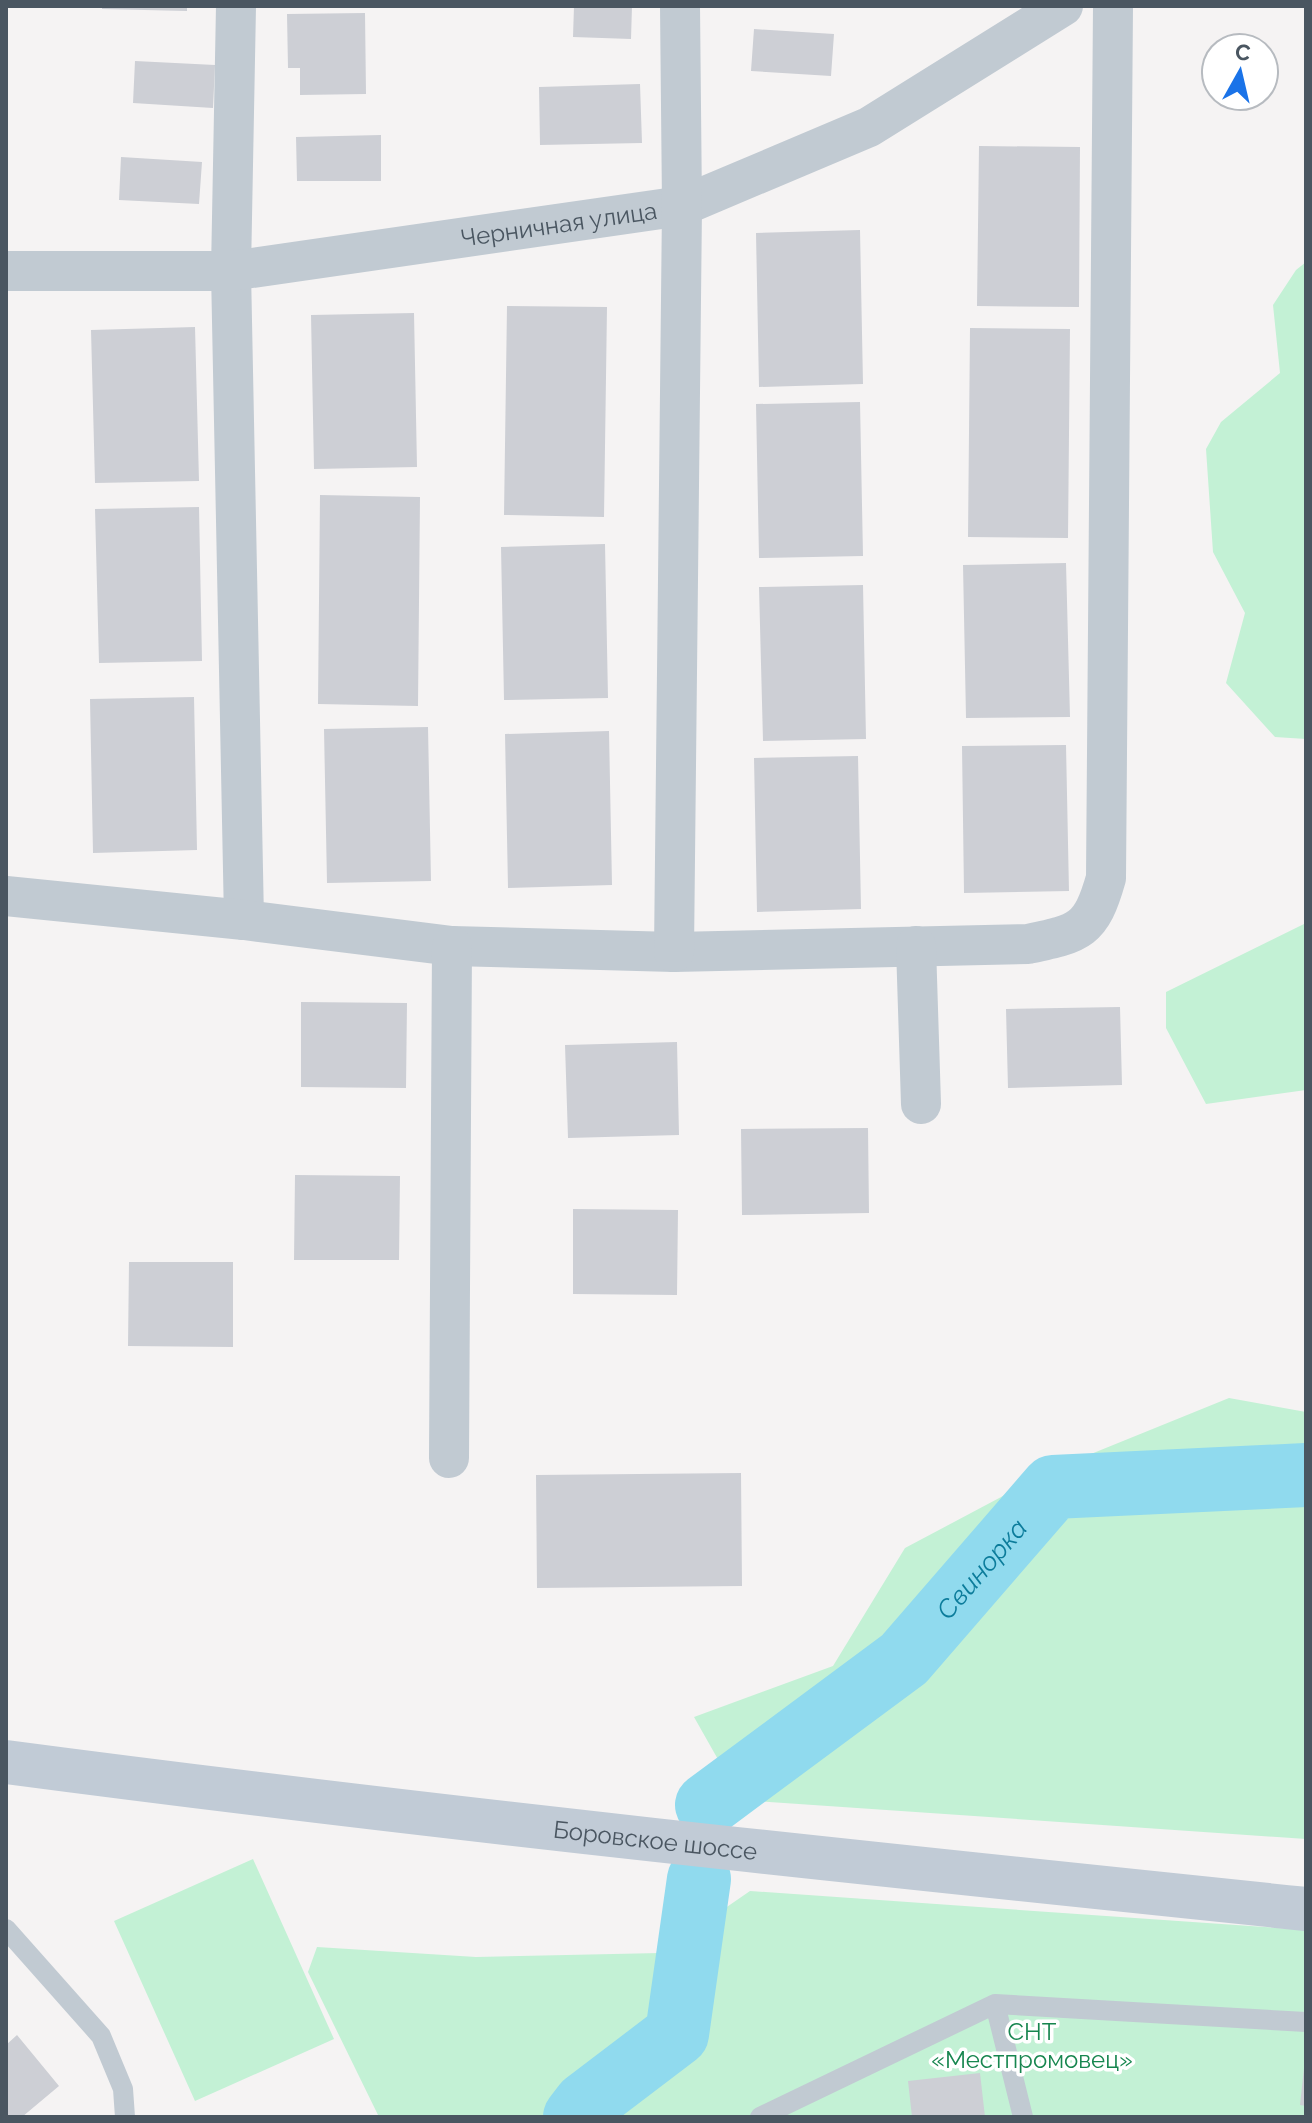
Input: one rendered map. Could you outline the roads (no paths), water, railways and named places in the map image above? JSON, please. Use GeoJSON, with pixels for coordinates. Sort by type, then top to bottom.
{"type":"FeatureCollection","features":[{"type":"Feature","properties":{"kind":"main road","name":"Боровское шоссе"},"geometry":{"type":"LineString","coordinates":[[6,1762],[498,1823],[1306,1909]]}},
{"type":"Feature","properties":{"kind":"street"},"geometry":{"type":"LineString","coordinates":[[236,6],[231,271],[244,920]]}},
{"type":"Feature","properties":{"kind":"street"},"geometry":{"type":"LineString","coordinates":[[674,952],[682,206],[680,6]]}},
{"type":"Feature","properties":{"kind":"street","name":"Черничная улица"},"geometry":{"type":"LineString","coordinates":[[6,271],[231,271],[682,206],[869,127],[1063,6]]}},
{"type":"Feature","properties":{"kind":"street"},"geometry":{"type":"LineString","coordinates":[[6,896],[244,920],[452,946],[674,952],[1028,944],[1061,937],[1087,925],[1098,906],[1106,878],[1113,6]]}},
{"type":"Feature","properties":{"kind":"street"},"geometry":{"type":"LineString","coordinates":[[449,1458],[452,946]]}},
{"type":"Feature","properties":{"kind":"street"},"geometry":{"type":"LineString","coordinates":[[916,946],[921,1104]]}},
{"type":"Feature","properties":{"kind":"lane"},"geometry":{"type":"LineString","coordinates":[[6,1929],[101,2036],[123,2089],[125,2117]]}},
{"type":"Feature","properties":{"kind":"lane"},"geometry":{"type":"LineString","coordinates":[[760,2117],[995,2004],[1306,2022]]}},
{"type":"Feature","properties":{"kind":"lane"},"geometry":{"type":"LineString","coordinates":[[995,2004],[1023,2117]]}},
{"type":"Feature","properties":{"kind":"waterway","name":"Свинорка"},"geometry":{"type":"LineString","coordinates":[[707,1805],[904,1659],[1053,1487],[1306,1475]]}},
{"type":"Feature","properties":{"kind":"waterway","name":"Свинорка"},"geometry":{"type":"LineString","coordinates":[[575,2117],[585,2104],[677,2034],[699,1879]]}},
{"type":"Feature","properties":{"kind":"park label","name":"СНТ «Местпромовец»"},"geometry":{"type":"Point","coordinates":[1032,2045]}}]}
